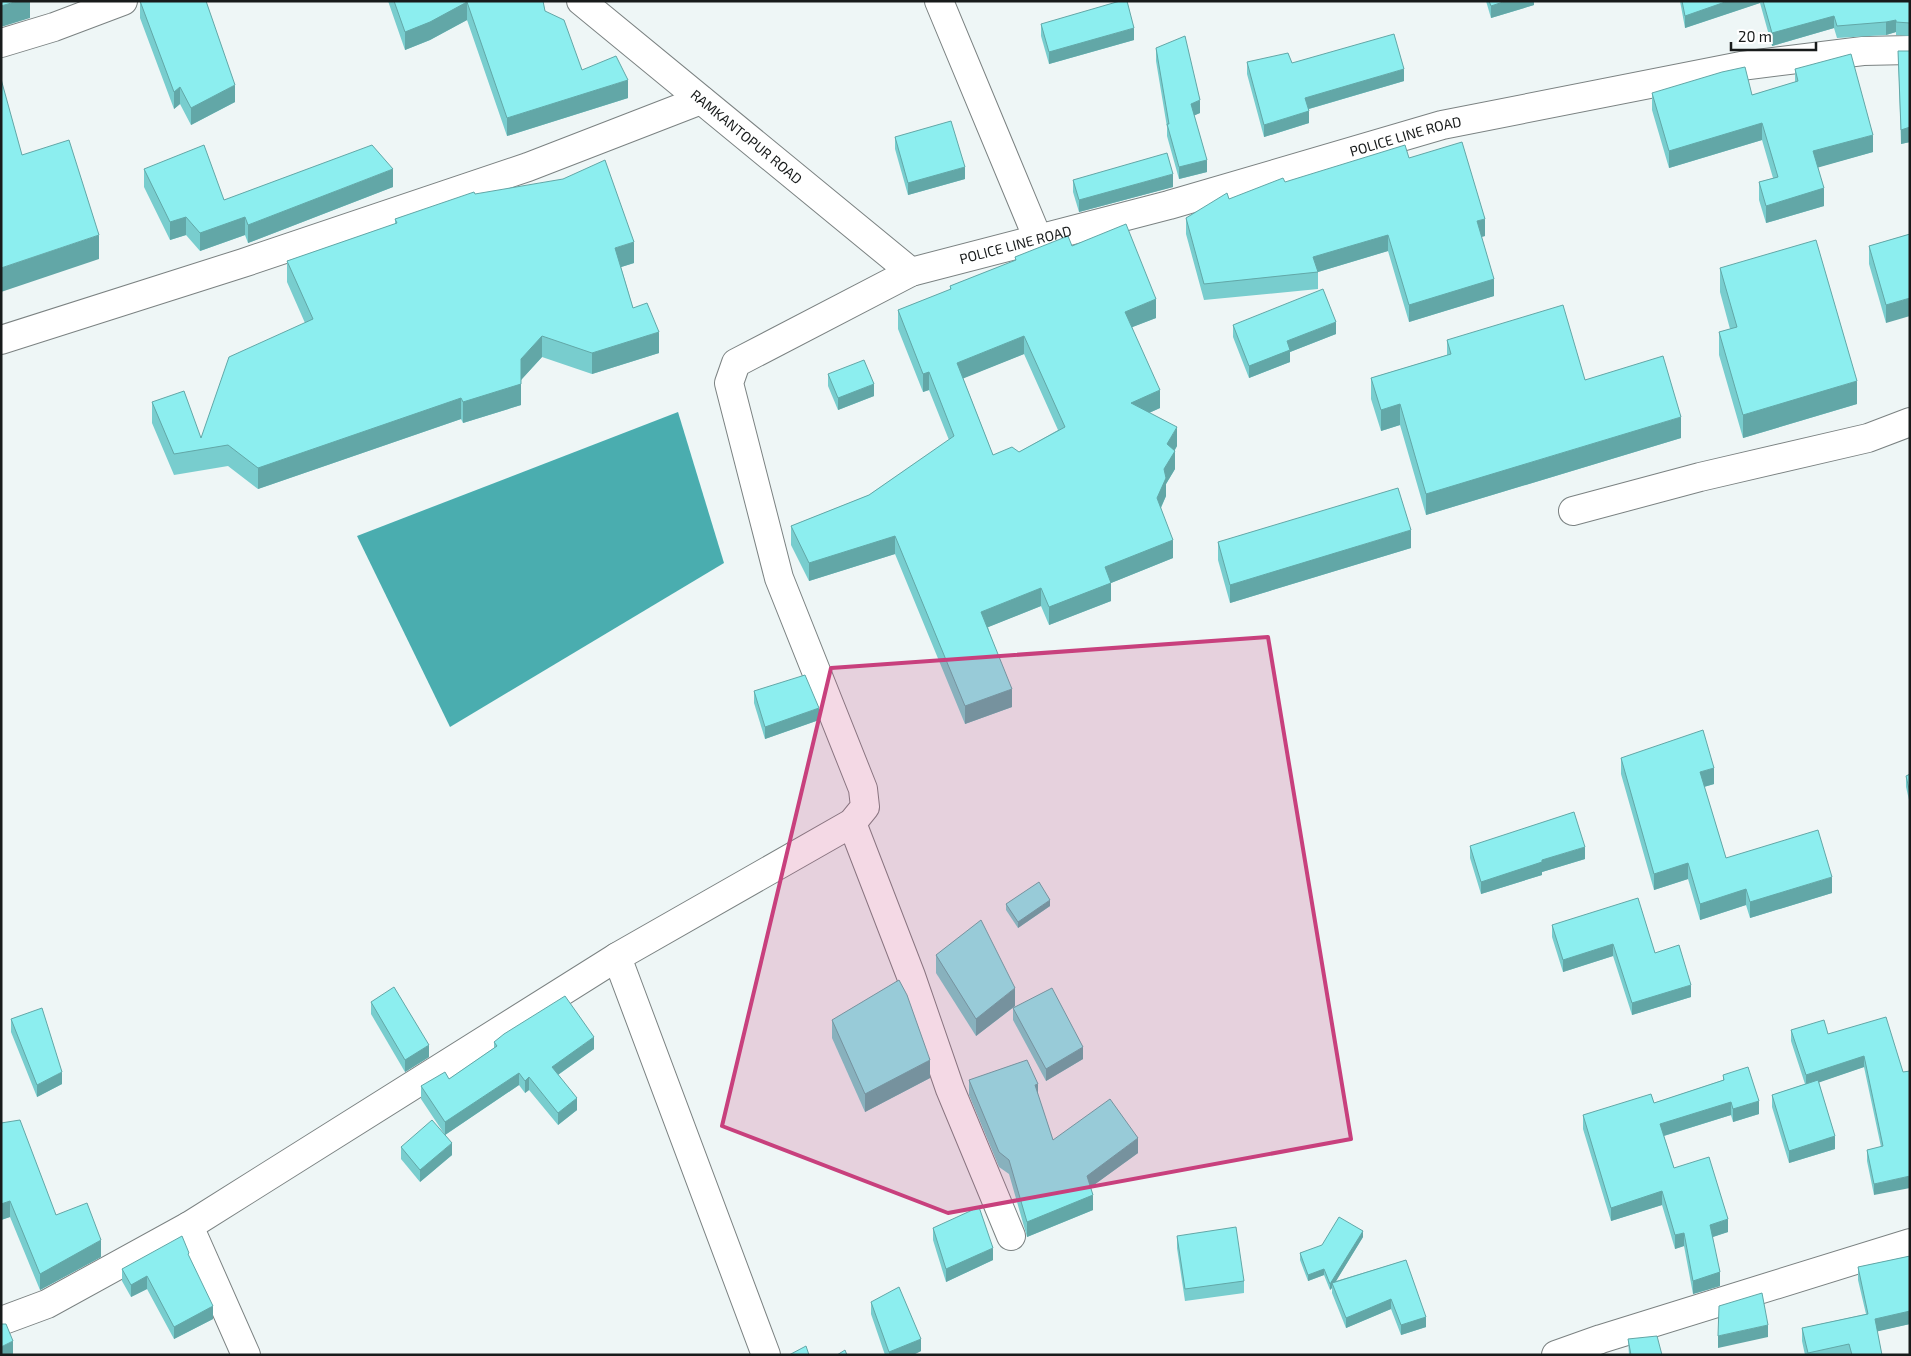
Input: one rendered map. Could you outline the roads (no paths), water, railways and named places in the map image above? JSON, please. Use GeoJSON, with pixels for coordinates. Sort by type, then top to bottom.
{"type":"FeatureCollection","features":[{"type":"Feature","properties":{"kind":"street"},"geometry":{"type":"LineString","coordinates":[[1,43],[54,27],[122,1]]}},
{"type":"Feature","properties":{"kind":"street","name":"RAMKANTOPUR ROAD"},"geometry":{"type":"LineString","coordinates":[[581,1],[911,272]]}},
{"type":"Feature","properties":{"kind":"street"},"geometry":{"type":"LineString","coordinates":[[939,1],[1038,239]]}},
{"type":"Feature","properties":{"kind":"street","name":"POLICE LINE ROAD"},"geometry":{"type":"LineString","coordinates":[[852,823],[865,806],[863,788],[779,578],[729,383],[736,362],[911,272],[1169,205],[1442,125],[1741,66],[1862,51],[1910,50]]}},
{"type":"Feature","properties":{"kind":"street"},"geometry":{"type":"LineString","coordinates":[[1,340],[243,263],[518,170],[701,100]]}},
{"type":"Feature","properties":{"kind":"street"},"geometry":{"type":"LineString","coordinates":[[1572,511],[1700,477],[1868,438],[1910,422]]}},
{"type":"Feature","properties":{"kind":"street"},"geometry":{"type":"LineString","coordinates":[[1,1321],[47,1304],[189,1226],[617,957],[852,823],[911,976],[950,1089],[1012,1236]]}},
{"type":"Feature","properties":{"kind":"street"},"geometry":{"type":"LineString","coordinates":[[617,957],[766,1355]]}},
{"type":"Feature","properties":{"kind":"street"},"geometry":{"type":"LineString","coordinates":[[189,1226],[246,1355]]}},
{"type":"Feature","properties":{"kind":"street"},"geometry":{"type":"LineString","coordinates":[[1556,1355],[1601,1339],[1910,1243]]}},
{"type":"Feature","properties":{"kind":"water"},"geometry":{"type":"Polygon","coordinates":[[[678,412],[724,563],[450,727],[357,536],[678,412]]]}}]}
